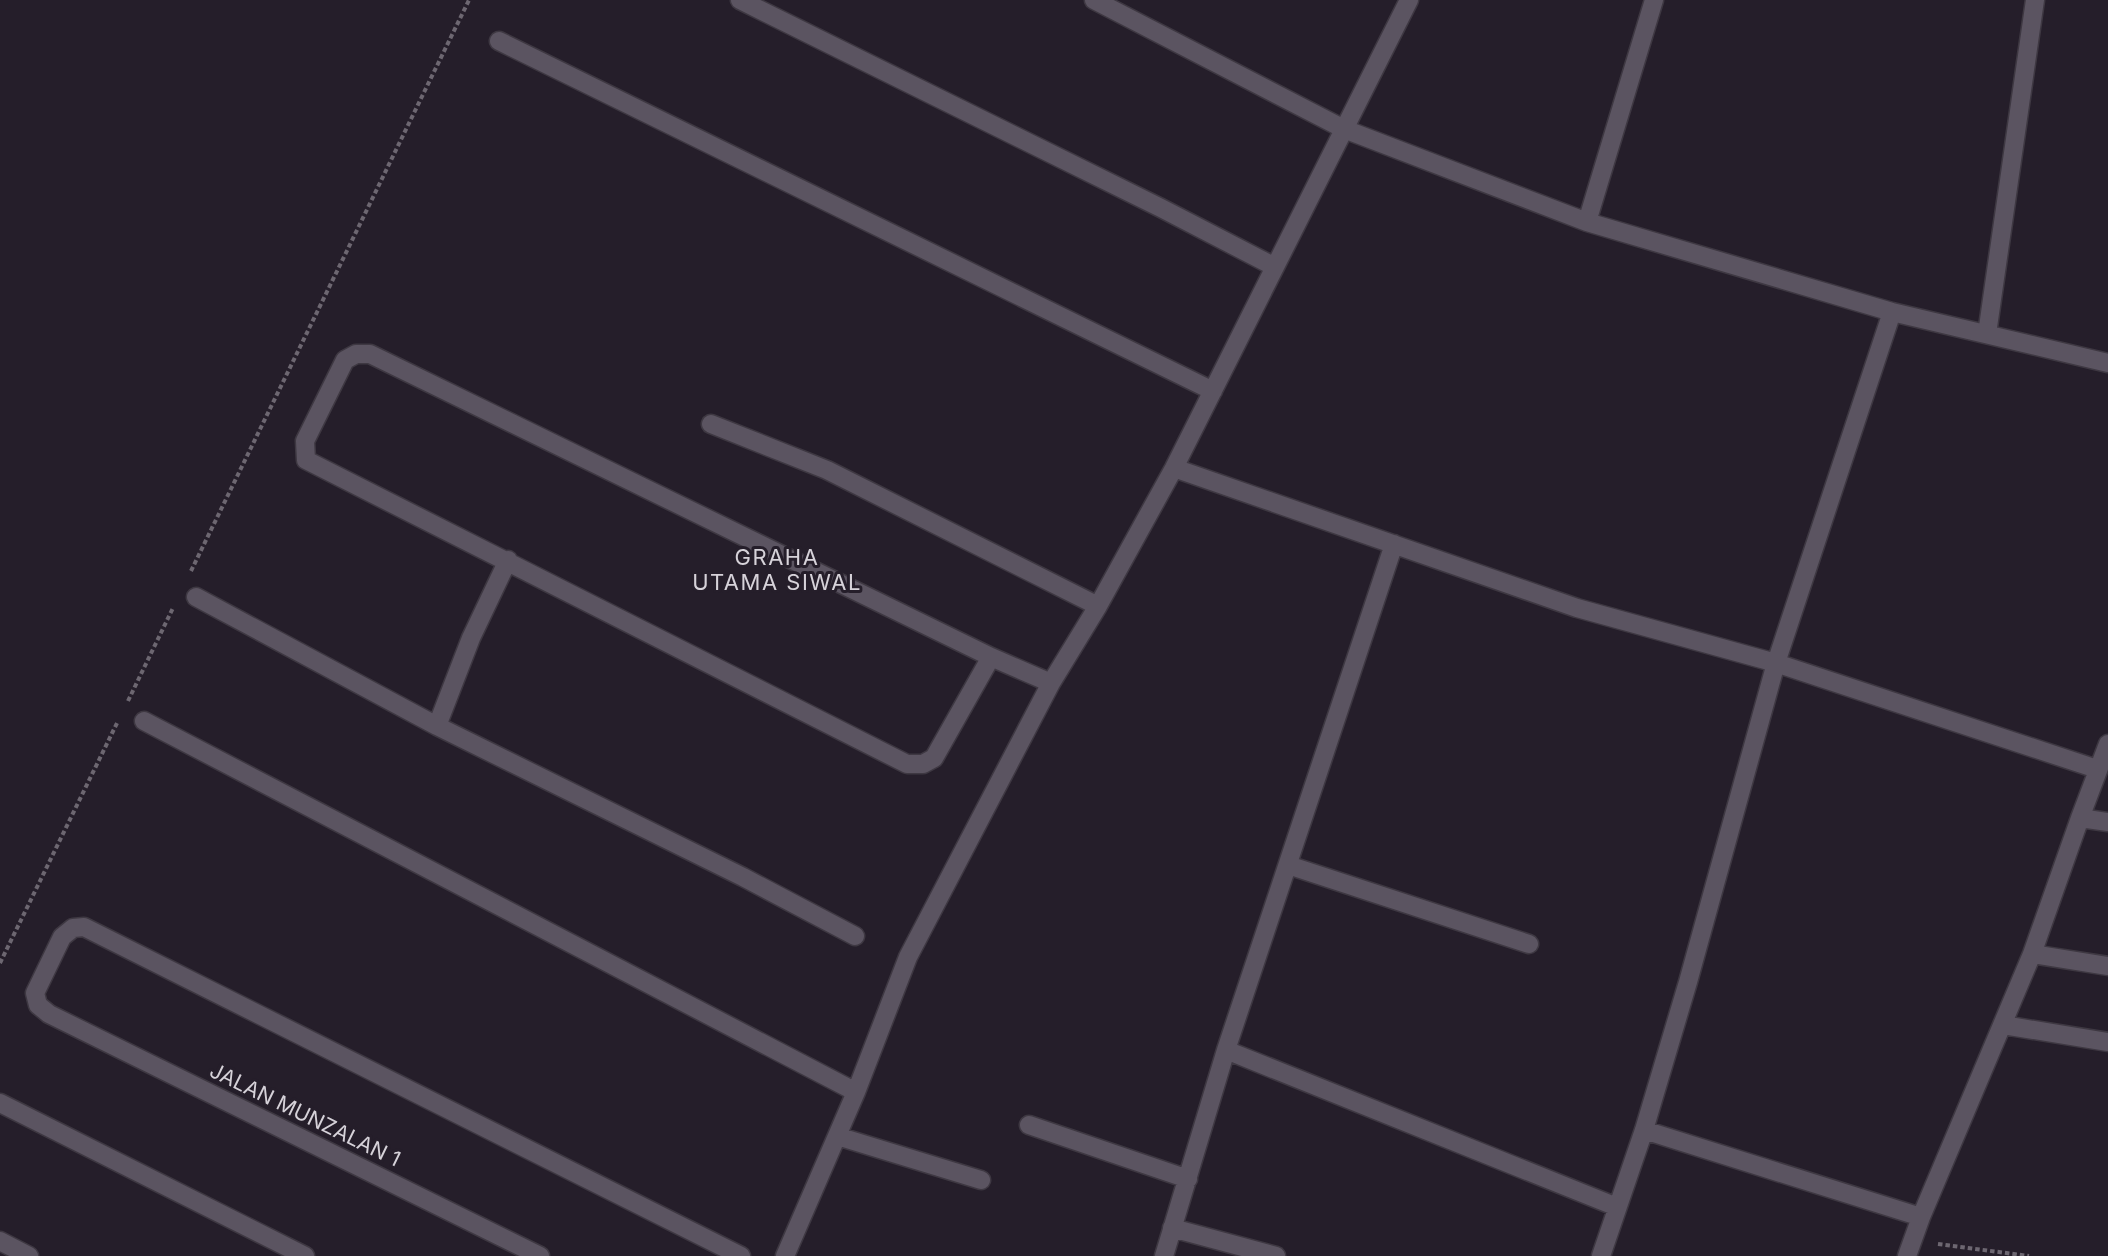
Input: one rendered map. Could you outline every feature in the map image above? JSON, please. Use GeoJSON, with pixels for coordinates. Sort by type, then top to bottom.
{"type":"FeatureCollection","features":[{"type":"Feature","properties":{"kind":"street"},"geometry":{"type":"LineString","coordinates":[[740,0],[1161,208],[1275,267]]}},
{"type":"Feature","properties":{"kind":"street"},"geometry":{"type":"LineString","coordinates":[[1094,0],[1344,129],[1587,222],[1892,312],[2108,363]]}},
{"type":"Feature","properties":{"kind":"street"},"geometry":{"type":"LineString","coordinates":[[785,1256],[856,1092],[909,957],[1051,683],[1098,606],[1174,468],[1409,0]]}},
{"type":"Feature","properties":{"kind":"street"},"geometry":{"type":"LineString","coordinates":[[1587,222],[1654,0]]}},
{"type":"Feature","properties":{"kind":"street"},"geometry":{"type":"LineString","coordinates":[[1987,334],[2035,0]]}},
{"type":"Feature","properties":{"kind":"street"},"geometry":{"type":"LineString","coordinates":[[499,41],[1213,391]]}},
{"type":"Feature","properties":{"kind":"street"},"geometry":{"type":"LineString","coordinates":[[1601,1256],[1644,1130],[1688,982],[1776,663],[1892,312]]}},
{"type":"Feature","properties":{"kind":"street"},"geometry":{"type":"LineString","coordinates":[[991,657],[934,758],[923,764],[907,764],[306,460],[305,441],[345,360],[356,354],[370,354],[991,657],[1051,683]]}},
{"type":"Feature","properties":{"kind":"street"},"geometry":{"type":"LineString","coordinates":[[711,424],[827,470],[1098,606]]}},
{"type":"Feature","properties":{"kind":"street"},"geometry":{"type":"LineString","coordinates":[[1174,468],[1577,608],[1776,663],[2097,769]]}},
{"type":"Feature","properties":{"kind":"street"},"geometry":{"type":"LineString","coordinates":[[1164,1256],[1226,1050],[1394,544]]}},
{"type":"Feature","properties":{"kind":"street"},"geometry":{"type":"LineString","coordinates":[[437,726],[471,638],[507,560]]}},
{"type":"Feature","properties":{"kind":"street"},"geometry":{"type":"LineString","coordinates":[[196,597],[437,726],[743,877],[855,936]]}},
{"type":"Feature","properties":{"kind":"street"},"geometry":{"type":"LineString","coordinates":[[144,721],[856,1092]]}},
{"type":"Feature","properties":{"kind":"street"},"geometry":{"type":"LineString","coordinates":[[1910,1248],[2032,954],[2097,769],[2108,744]]}},
{"type":"Feature","properties":{"kind":"street"},"geometry":{"type":"LineString","coordinates":[[2080,818],[2108,822]]}},
{"type":"Feature","properties":{"kind":"street"},"geometry":{"type":"LineString","coordinates":[[1288,865],[1529,944]]}},
{"type":"Feature","properties":{"kind":"street","name":"JALAN MUNZALAN 1"},"geometry":{"type":"LineString","coordinates":[[540,1256],[50,1014],[38,1005],[35,993],[62,937],[73,928],[84,927],[741,1256]]}},
{"type":"Feature","properties":{"kind":"street"},"geometry":{"type":"LineString","coordinates":[[2032,954],[2108,966]]}},
{"type":"Feature","properties":{"kind":"street"},"geometry":{"type":"LineString","coordinates":[[2003,1025],[2108,1042]]}},
{"type":"Feature","properties":{"kind":"street"},"geometry":{"type":"LineString","coordinates":[[1226,1050],[1617,1207]]}},
{"type":"Feature","properties":{"kind":"street"},"geometry":{"type":"LineString","coordinates":[[0,1102],[305,1256]]}},
{"type":"Feature","properties":{"kind":"street"},"geometry":{"type":"LineString","coordinates":[[1029,1125],[1188,1179]]}},
{"type":"Feature","properties":{"kind":"street"},"geometry":{"type":"LineString","coordinates":[[1644,1130],[1921,1217]]}},
{"type":"Feature","properties":{"kind":"street"},"geometry":{"type":"LineString","coordinates":[[837,1136],[981,1180]]}},
{"type":"Feature","properties":{"kind":"street"},"geometry":{"type":"LineString","coordinates":[[1172,1228],[1276,1256]]}},
{"type":"Feature","properties":{"kind":"street"},"geometry":{"type":"LineString","coordinates":[[0,1241],[29,1256]]}},
{"type":"Feature","properties":{"kind":"path"},"geometry":{"type":"LineString","coordinates":[[191,571],[469,0]]}},
{"type":"Feature","properties":{"kind":"path"},"geometry":{"type":"LineString","coordinates":[[127,703],[175,603]]}},
{"type":"Feature","properties":{"kind":"path"},"geometry":{"type":"LineString","coordinates":[[0,963],[122,713]]}},
{"type":"Feature","properties":{"kind":"path"},"geometry":{"type":"LineString","coordinates":[[1910,1248],[2029,1256]]}},
{"type":"Feature","properties":{"kind":"district","name":"GRAHA UTAMA SIWAL"},"geometry":{"type":"Point","coordinates":[777,570]}}]}
